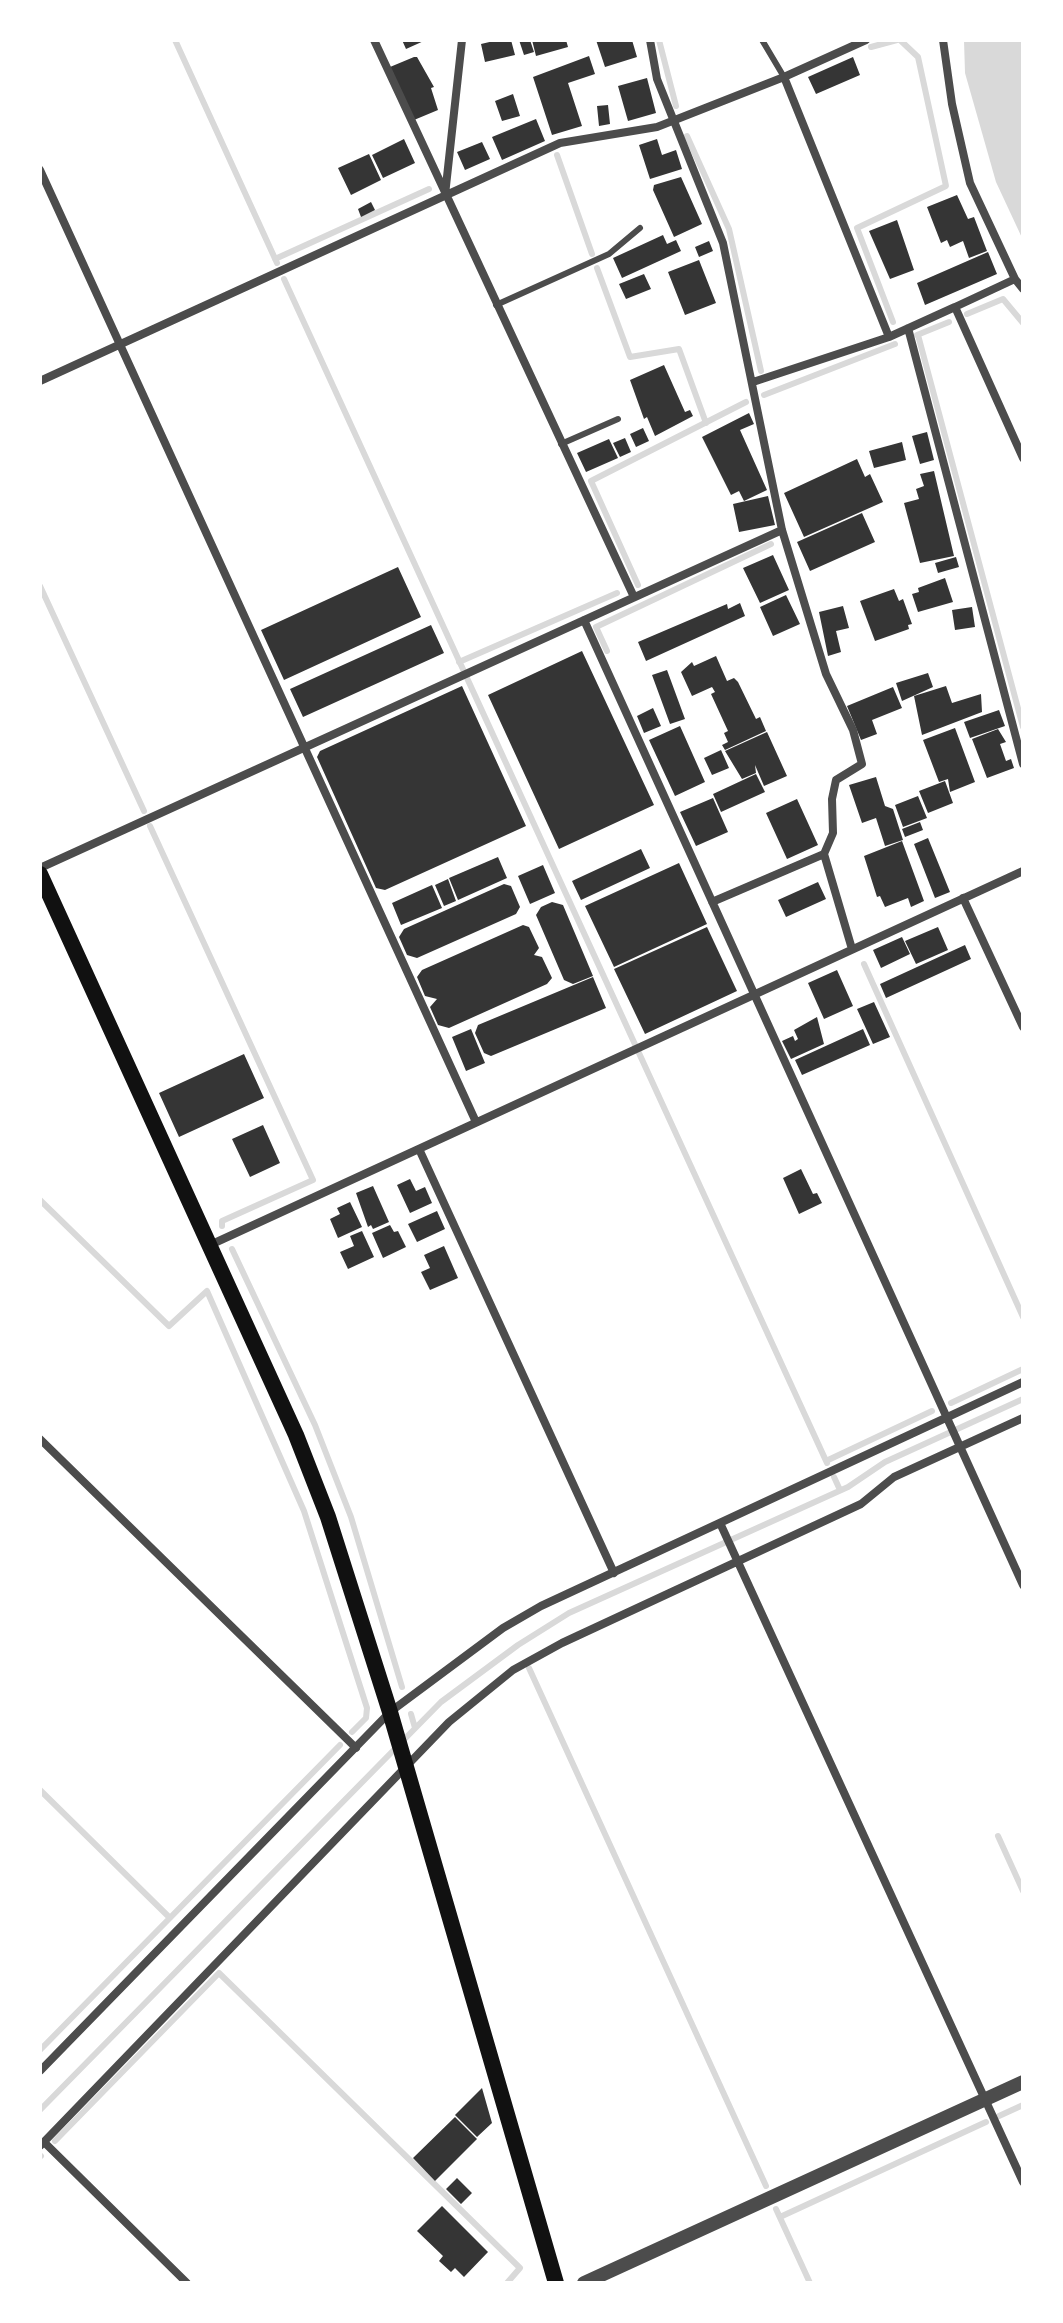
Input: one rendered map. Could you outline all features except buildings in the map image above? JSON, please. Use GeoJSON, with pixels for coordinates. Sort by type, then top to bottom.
{"type":"FeatureCollection","features":[{"type":"Feature","properties":{"kind":"main road"},"geometry":{"type":"LineString","coordinates":[[40,874],[296,1435],[328,1517],[390,1712],[556,2283]]}},
{"type":"Feature","properties":{"kind":"street"},"geometry":{"type":"LineString","coordinates":[[374,40],[634,597]]}},
{"type":"Feature","properties":{"kind":"street"},"geometry":{"type":"LineString","coordinates":[[445,196],[462,40]]}},
{"type":"Feature","properties":{"kind":"street"},"geometry":{"type":"LineString","coordinates":[[650,40],[657,79],[723,243],[782,530],[826,674],[853,730],[862,764],[836,780],[832,799],[833,833],[824,854],[852,949]]}},
{"type":"Feature","properties":{"kind":"street"},"geometry":{"type":"LineString","coordinates":[[40,381],[560,143],[657,127],[784,77],[866,40]]}},
{"type":"Feature","properties":{"kind":"street"},"geometry":{"type":"LineString","coordinates":[[943,40],[970,183],[1015,279],[1023,289]]}},
{"type":"Feature","properties":{"kind":"street"},"geometry":{"type":"LineString","coordinates":[[784,77],[889,337]]}},
{"type":"Feature","properties":{"kind":"street"},"geometry":{"type":"LineString","coordinates":[[40,170],[476,1122]]}},
{"type":"Feature","properties":{"kind":"street"},"geometry":{"type":"LineString","coordinates":[[753,382],[889,337],[1015,279]]}},
{"type":"Feature","properties":{"kind":"street"},"geometry":{"type":"LineString","coordinates":[[955,307],[1023,458]]}},
{"type":"Feature","properties":{"kind":"street"},"geometry":{"type":"LineString","coordinates":[[908,328],[1023,764]]}},
{"type":"Feature","properties":{"kind":"street"},"geometry":{"type":"LineString","coordinates":[[40,868],[782,530]]}},
{"type":"Feature","properties":{"kind":"street"},"geometry":{"type":"LineString","coordinates":[[584,620],[1023,1585]]}},
{"type":"Feature","properties":{"kind":"street"},"geometry":{"type":"LineString","coordinates":[[712,902],[824,854]]}},
{"type":"Feature","properties":{"kind":"street"},"geometry":{"type":"LineString","coordinates":[[209,1245],[1023,871]]}},
{"type":"Feature","properties":{"kind":"street"},"geometry":{"type":"LineString","coordinates":[[963,898],[1023,1027]]}},
{"type":"Feature","properties":{"kind":"street"},"geometry":{"type":"LineString","coordinates":[[419,1149],[614,1573]]}},
{"type":"Feature","properties":{"kind":"street"},"geometry":{"type":"LineString","coordinates":[[40,2071],[390,1712],[503,1628],[1023,1382]]}},
{"type":"Feature","properties":{"kind":"street"},"geometry":{"type":"LineString","coordinates":[[187,2283],[42,2144],[404,1762],[513,1670],[737,1558],[861,1504],[894,1477],[959,1444],[1023,1418]]}},
{"type":"Feature","properties":{"kind":"street"},"geometry":{"type":"LineString","coordinates":[[40,1439],[356,1748]]}},
{"type":"Feature","properties":{"kind":"street"},"geometry":{"type":"LineString","coordinates":[[722,1527],[1023,2182]]}},
{"type":"Feature","properties":{"kind":"street"},"geometry":{"type":"LineString","coordinates":[[584,2283],[1023,2082]]}},
{"type":"Feature","properties":{"kind":"lane"},"geometry":{"type":"LineString","coordinates":[[762,40],[784,77]]}},
{"type":"Feature","properties":{"kind":"lane"},"geometry":{"type":"LineString","coordinates":[[496,305],[609,254],[640,228]]}},
{"type":"Feature","properties":{"kind":"lane"},"geometry":{"type":"LineString","coordinates":[[561,444],[618,419]]}},
{"type":"Feature","properties":{"kind":"shaded area"},"geometry":{"type":"Polygon","coordinates":[[[964,40],[1023,40],[1023,240],[996,182],[965,73],[964,40]]]}},
{"type":"Feature","properties":{"kind":"waterway"},"geometry":{"type":"LineString","coordinates":[[175,40],[277,263]]}},
{"type":"Feature","properties":{"kind":"waterway"},"geometry":{"type":"LineString","coordinates":[[659,40],[676,106]]}},
{"type":"Feature","properties":{"kind":"waterway"},"geometry":{"type":"LineString","coordinates":[[871,47],[897,40]]}},
{"type":"Feature","properties":{"kind":"waterway"},"geometry":{"type":"LineString","coordinates":[[893,322],[857,228],[946,186],[918,57],[900,40]]}},
{"type":"Feature","properties":{"kind":"waterway"},"geometry":{"type":"LineString","coordinates":[[687,136],[729,229],[761,371]]}},
{"type":"Feature","properties":{"kind":"waterway"},"geometry":{"type":"LineString","coordinates":[[557,155],[592,254]]}},
{"type":"Feature","properties":{"kind":"waterway"},"geometry":{"type":"LineString","coordinates":[[275,259],[429,189]]}},
{"type":"Feature","properties":{"kind":"waterway"},"geometry":{"type":"LineString","coordinates":[[597,268],[630,357],[679,349],[706,423]]}},
{"type":"Feature","properties":{"kind":"waterway"},"geometry":{"type":"LineString","coordinates":[[284,279],[827,1463]]}},
{"type":"Feature","properties":{"kind":"waterway"},"geometry":{"type":"LineString","coordinates":[[967,314],[1003,299],[1023,323]]}},
{"type":"Feature","properties":{"kind":"waterway"},"geometry":{"type":"LineString","coordinates":[[917,335],[949,322]]}},
{"type":"Feature","properties":{"kind":"waterway"},"geometry":{"type":"LineString","coordinates":[[918,335],[1023,727]]}},
{"type":"Feature","properties":{"kind":"waterway"},"geometry":{"type":"LineString","coordinates":[[764,395],[895,344]]}},
{"type":"Feature","properties":{"kind":"waterway"},"geometry":{"type":"LineString","coordinates":[[638,585],[591,481],[746,402]]}},
{"type":"Feature","properties":{"kind":"waterway"},"geometry":{"type":"LineString","coordinates":[[607,651],[596,627],[771,544]]}},
{"type":"Feature","properties":{"kind":"waterway"},"geometry":{"type":"LineString","coordinates":[[40,586],[144,811]]}},
{"type":"Feature","properties":{"kind":"waterway"},"geometry":{"type":"LineString","coordinates":[[459,662],[617,593]]}},
{"type":"Feature","properties":{"kind":"waterway"},"geometry":{"type":"LineString","coordinates":[[150,826],[313,1180],[222,1221],[222,1226]]}},
{"type":"Feature","properties":{"kind":"waterway"},"geometry":{"type":"LineString","coordinates":[[864,964],[1023,1317]]}},
{"type":"Feature","properties":{"kind":"waterway"},"geometry":{"type":"LineString","coordinates":[[40,1200],[169,1326],[207,1291],[304,1511],[367,1708],[366,1718],[352,1732]]}},
{"type":"Feature","properties":{"kind":"waterway"},"geometry":{"type":"LineString","coordinates":[[232,1249],[315,1425],[351,1517],[402,1687]]}},
{"type":"Feature","properties":{"kind":"waterway"},"geometry":{"type":"LineString","coordinates":[[951,1403],[1023,1369]]}},
{"type":"Feature","properties":{"kind":"waterway"},"geometry":{"type":"LineString","coordinates":[[40,2110],[441,1702],[518,1645],[569,1613],[848,1487],[885,1462],[1023,1399]]}},
{"type":"Feature","properties":{"kind":"waterway"},"geometry":{"type":"LineString","coordinates":[[826,1461],[932,1411]]}},
{"type":"Feature","properties":{"kind":"waterway"},"geometry":{"type":"LineString","coordinates":[[834,1477],[840,1490]]}},
{"type":"Feature","properties":{"kind":"waterway"},"geometry":{"type":"LineString","coordinates":[[529,1668],[766,2186]]}},
{"type":"Feature","properties":{"kind":"waterway"},"geometry":{"type":"LineString","coordinates":[[411,1714],[415,1728]]}},
{"type":"Feature","properties":{"kind":"waterway"},"geometry":{"type":"LineString","coordinates":[[40,2050],[340,1745]]}},
{"type":"Feature","properties":{"kind":"waterway"},"geometry":{"type":"LineString","coordinates":[[40,1790],[170,1918]]}},
{"type":"Feature","properties":{"kind":"waterway"},"geometry":{"type":"LineString","coordinates":[[998,1836],[1023,1891]]}},
{"type":"Feature","properties":{"kind":"waterway"},"geometry":{"type":"LineString","coordinates":[[55,2141],[219,1973],[520,2268],[507,2283]]}},
{"type":"Feature","properties":{"kind":"waterway"},"geometry":{"type":"LineString","coordinates":[[999,2116],[1023,2105]]}},
{"type":"Feature","properties":{"kind":"waterway"},"geometry":{"type":"LineString","coordinates":[[780,2217],[986,2122]]}},
{"type":"Feature","properties":{"kind":"waterway"},"geometry":{"type":"LineString","coordinates":[[776,2209],[810,2283]]}}]}
